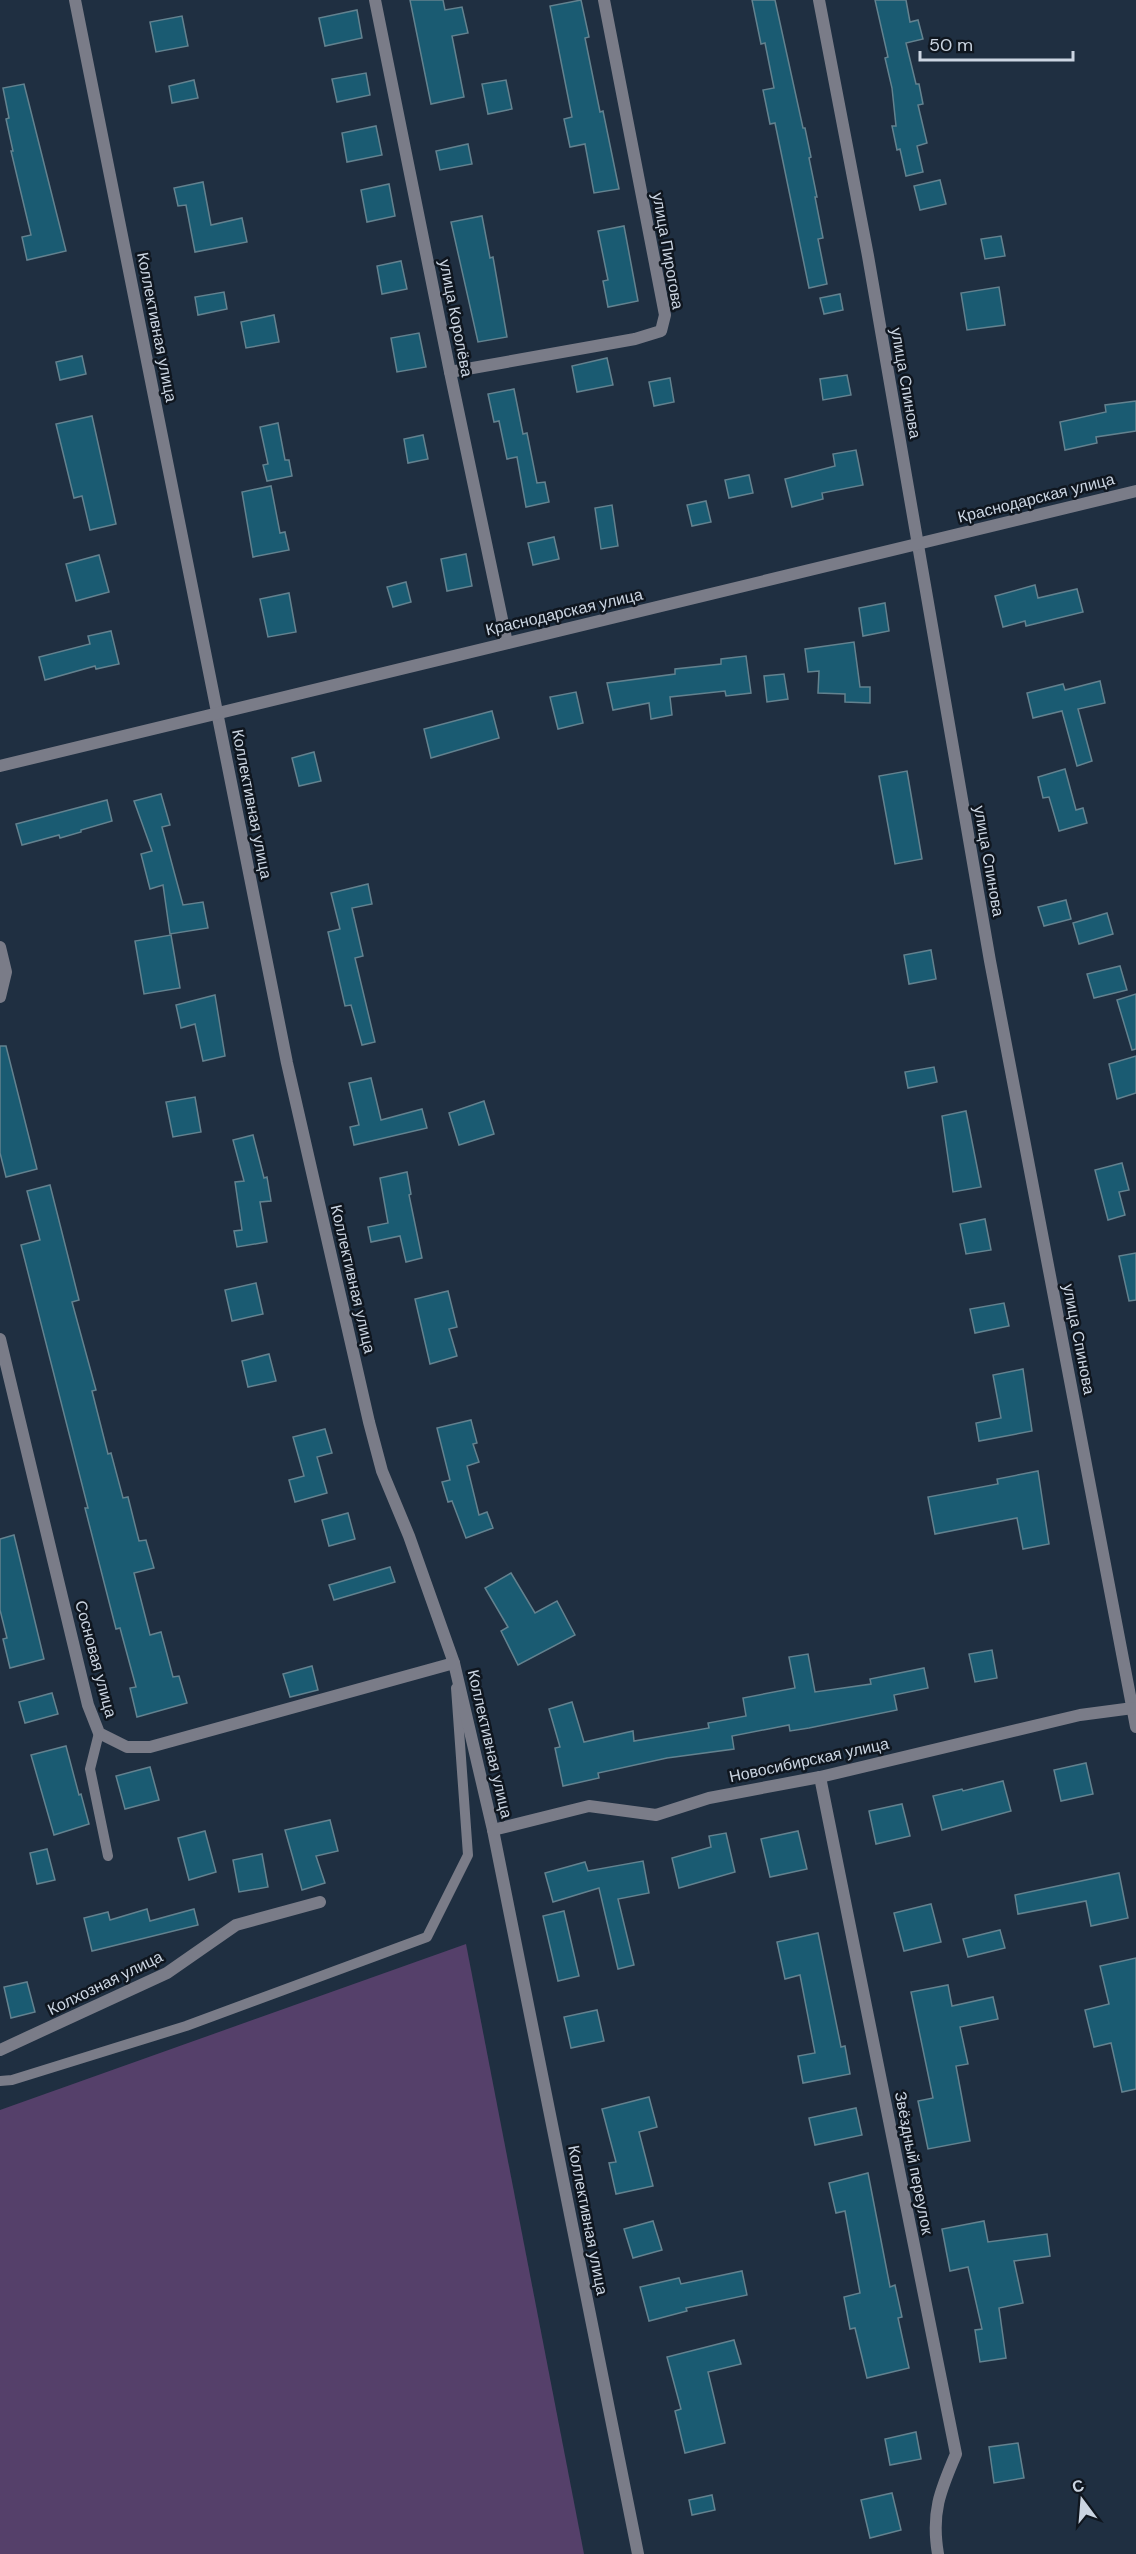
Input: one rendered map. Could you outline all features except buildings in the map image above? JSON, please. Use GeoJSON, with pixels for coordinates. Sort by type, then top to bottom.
{"type":"FeatureCollection","features":[{"type":"Feature","properties":{"kind":"street","name":"Коллективная улица"},"geometry":{"type":"LineString","coordinates":[[75,0],[287,1064],[382,1470],[410,1536],[454,1663],[493,1830],[638,2554]]}},
{"type":"Feature","properties":{"kind":"street","name":"улица Королёва"},"geometry":{"type":"LineString","coordinates":[[375,0],[507,643]]}},
{"type":"Feature","properties":{"kind":"street","name":"улица Пирогова"},"geometry":{"type":"LineString","coordinates":[[450,372],[635,339],[661,331],[665,315],[604,0]]}},
{"type":"Feature","properties":{"kind":"street","name":"улица Спинова"},"geometry":{"type":"LineString","coordinates":[[819,0],[868,256],[990,961],[1136,1726]]}},
{"type":"Feature","properties":{"kind":"street","name":"Краснодарская улица"},"geometry":{"type":"LineString","coordinates":[[0,766],[1136,491]]}},
{"type":"Feature","properties":{"kind":"street"},"geometry":{"type":"LineString","coordinates":[[0,947],[6,972],[0,997]]}},
{"type":"Feature","properties":{"kind":"street","name":"Сосновая улица"},"geometry":{"type":"LineString","coordinates":[[0,1339],[88,1706],[99,1733],[127,1747],[150,1747],[454,1663]]}},
{"type":"Feature","properties":{"kind":"street","name":"Новосибирская улица"},"geometry":{"type":"LineString","coordinates":[[493,1830],[589,1806],[656,1815],[709,1798],[820,1777],[1080,1715],[1133,1708]]}},
{"type":"Feature","properties":{"kind":"street","name":"Звёздный переулок"},"geometry":{"type":"LineString","coordinates":[[820,1777],[956,2454],[940,2492],[934,2529],[938,2554]]}},
{"type":"Feature","properties":{"kind":"street","name":"Колхозная улица"},"geometry":{"type":"LineString","coordinates":[[0,2050],[167,1973],[236,1925],[320,1902]]}},
{"type":"Feature","properties":{"kind":"lane"},"geometry":{"type":"LineString","coordinates":[[0,2081],[12,2080],[186,2026],[427,1937],[468,1856],[454,1663]]}},
{"type":"Feature","properties":{"kind":"lane"},"geometry":{"type":"LineString","coordinates":[[99,1733],[90,1769],[108,1856]]}},
{"type":"Feature","properties":{"kind":"shaded area"},"geometry":{"type":"Polygon","coordinates":[[[466,1944],[584,2554],[0,2554],[0,2110],[466,1944]]]}}]}
